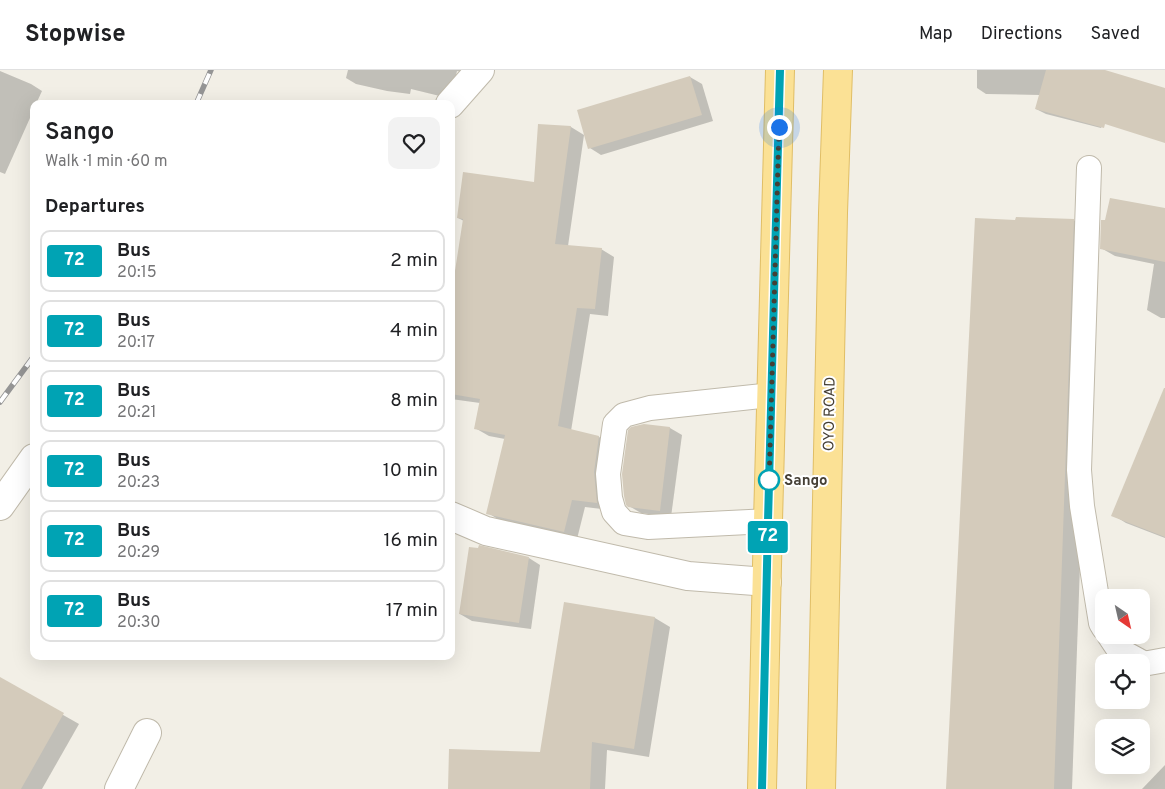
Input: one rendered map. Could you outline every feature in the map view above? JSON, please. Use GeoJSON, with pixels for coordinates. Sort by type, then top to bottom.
{"type":"FeatureCollection","features":[{"type":"Feature","properties":{"kind":"main road"},"geometry":{"type":"LineString","coordinates":[[762,789],[780,70]]}},
{"type":"Feature","properties":{"kind":"main road","name":"OYO ROAD"},"geometry":{"type":"LineString","coordinates":[[821,789],[833,233],[841,75]]}},
{"type":"Feature","properties":{"kind":"street"},"geometry":{"type":"LineString","coordinates":[[454,100],[480,70]]}},
{"type":"Feature","properties":{"kind":"street"},"geometry":{"type":"LineString","coordinates":[[0,506],[30,464]]}},
{"type":"Feature","properties":{"kind":"street"},"geometry":{"type":"LineString","coordinates":[[455,518],[486,531],[688,576],[767,582]]}},
{"type":"Feature","properties":{"kind":"street"},"geometry":{"type":"LineString","coordinates":[[119,789],[148,733]]}},
{"type":"Feature","properties":{"kind":"lane"},"geometry":{"type":"LineString","coordinates":[[1089,168],[1079,470],[1082,506],[1095,590]]}},
{"type":"Feature","properties":{"kind":"lane"},"geometry":{"type":"LineString","coordinates":[[768,521],[648,527],[624,523],[614,512],[610,498],[608,474],[615,424],[624,415],[650,408],[771,395]]}},
{"type":"Feature","properties":{"kind":"lane"},"geometry":{"type":"LineString","coordinates":[[1115,644],[1119,650],[1126,654]]}},
{"type":"Feature","properties":{"kind":"lane"},"geometry":{"type":"LineString","coordinates":[[1150,663],[1165,660]]}},
{"type":"Feature","properties":{"kind":"building"},"geometry":{"type":"Polygon","coordinates":[[[1046,70],[1105,70],[1165,88],[1165,143],[1105,124],[1104,128],[1035,109],[1046,70]]]}},
{"type":"Feature","properties":{"kind":"building"},"geometry":{"type":"Polygon","coordinates":[[[690,76],[702,115],[588,149],[577,110],[690,76]]]}},
{"type":"Feature","properties":{"kind":"building"},"geometry":{"type":"Polygon","coordinates":[[[538,124],[571,126],[555,244],[602,248],[595,309],[577,308],[558,426],[599,436],[594,472],[597,503],[572,500],[564,532],[486,514],[505,435],[474,429],[480,399],[455,395],[455,271],[463,219],[457,218],[463,172],[534,182],[538,124]]]}},
{"type":"Feature","properties":{"kind":"building"},"geometry":{"type":"Polygon","coordinates":[[[1110,198],[1165,208],[1165,262],[1100,249],[1101,220],[1105,220],[1110,198]]]}},
{"type":"Feature","properties":{"kind":"building"},"geometry":{"type":"Polygon","coordinates":[[[1016,217],[1074,219],[1054,789],[946,789],[975,218],[1015,220],[1016,217]]]}},
{"type":"Feature","properties":{"kind":"building"},"geometry":{"type":"Polygon","coordinates":[[[1165,388],[1165,537],[1111,516],[1165,388]]]}},
{"type":"Feature","properties":{"kind":"building"},"geometry":{"type":"Polygon","coordinates":[[[644,424],[670,427],[660,511],[628,507],[624,496],[622,474],[628,430],[631,427],[644,424]]]}},
{"type":"Feature","properties":{"kind":"building"},"geometry":{"type":"Polygon","coordinates":[[[479,545],[529,557],[519,623],[459,614],[469,547],[478,548],[479,545]]]}},
{"type":"Feature","properties":{"kind":"building"},"geometry":{"type":"Polygon","coordinates":[[[564,602],[655,617],[634,749],[592,742],[590,789],[448,789],[449,749],[540,752],[564,602]]]}},
{"type":"Feature","properties":{"kind":"building"},"geometry":{"type":"Polygon","coordinates":[[[0,677],[64,713],[21,789],[0,789],[0,677]]]}},
{"type":"Feature","properties":{"kind":"railway"},"geometry":{"type":"LineString","coordinates":[[198,100],[211,70]]}},
{"type":"Feature","properties":{"kind":"railway"},"geometry":{"type":"LineString","coordinates":[[0,402],[30,361]]}},
{"type":"Feature","properties":{"kind":"bus line","name":"72"},"geometry":{"type":"LineString","coordinates":[[762,789],[780,70]]}},
{"type":"Feature","properties":{"kind":"place","name":"Sango"},"geometry":{"type":"Point","coordinates":[769,480]}},
{"type":"Feature","properties":{"kind":"route"},"geometry":{"type":"LineString","coordinates":[[769,480],[769,485],[779,127]]}}]}
